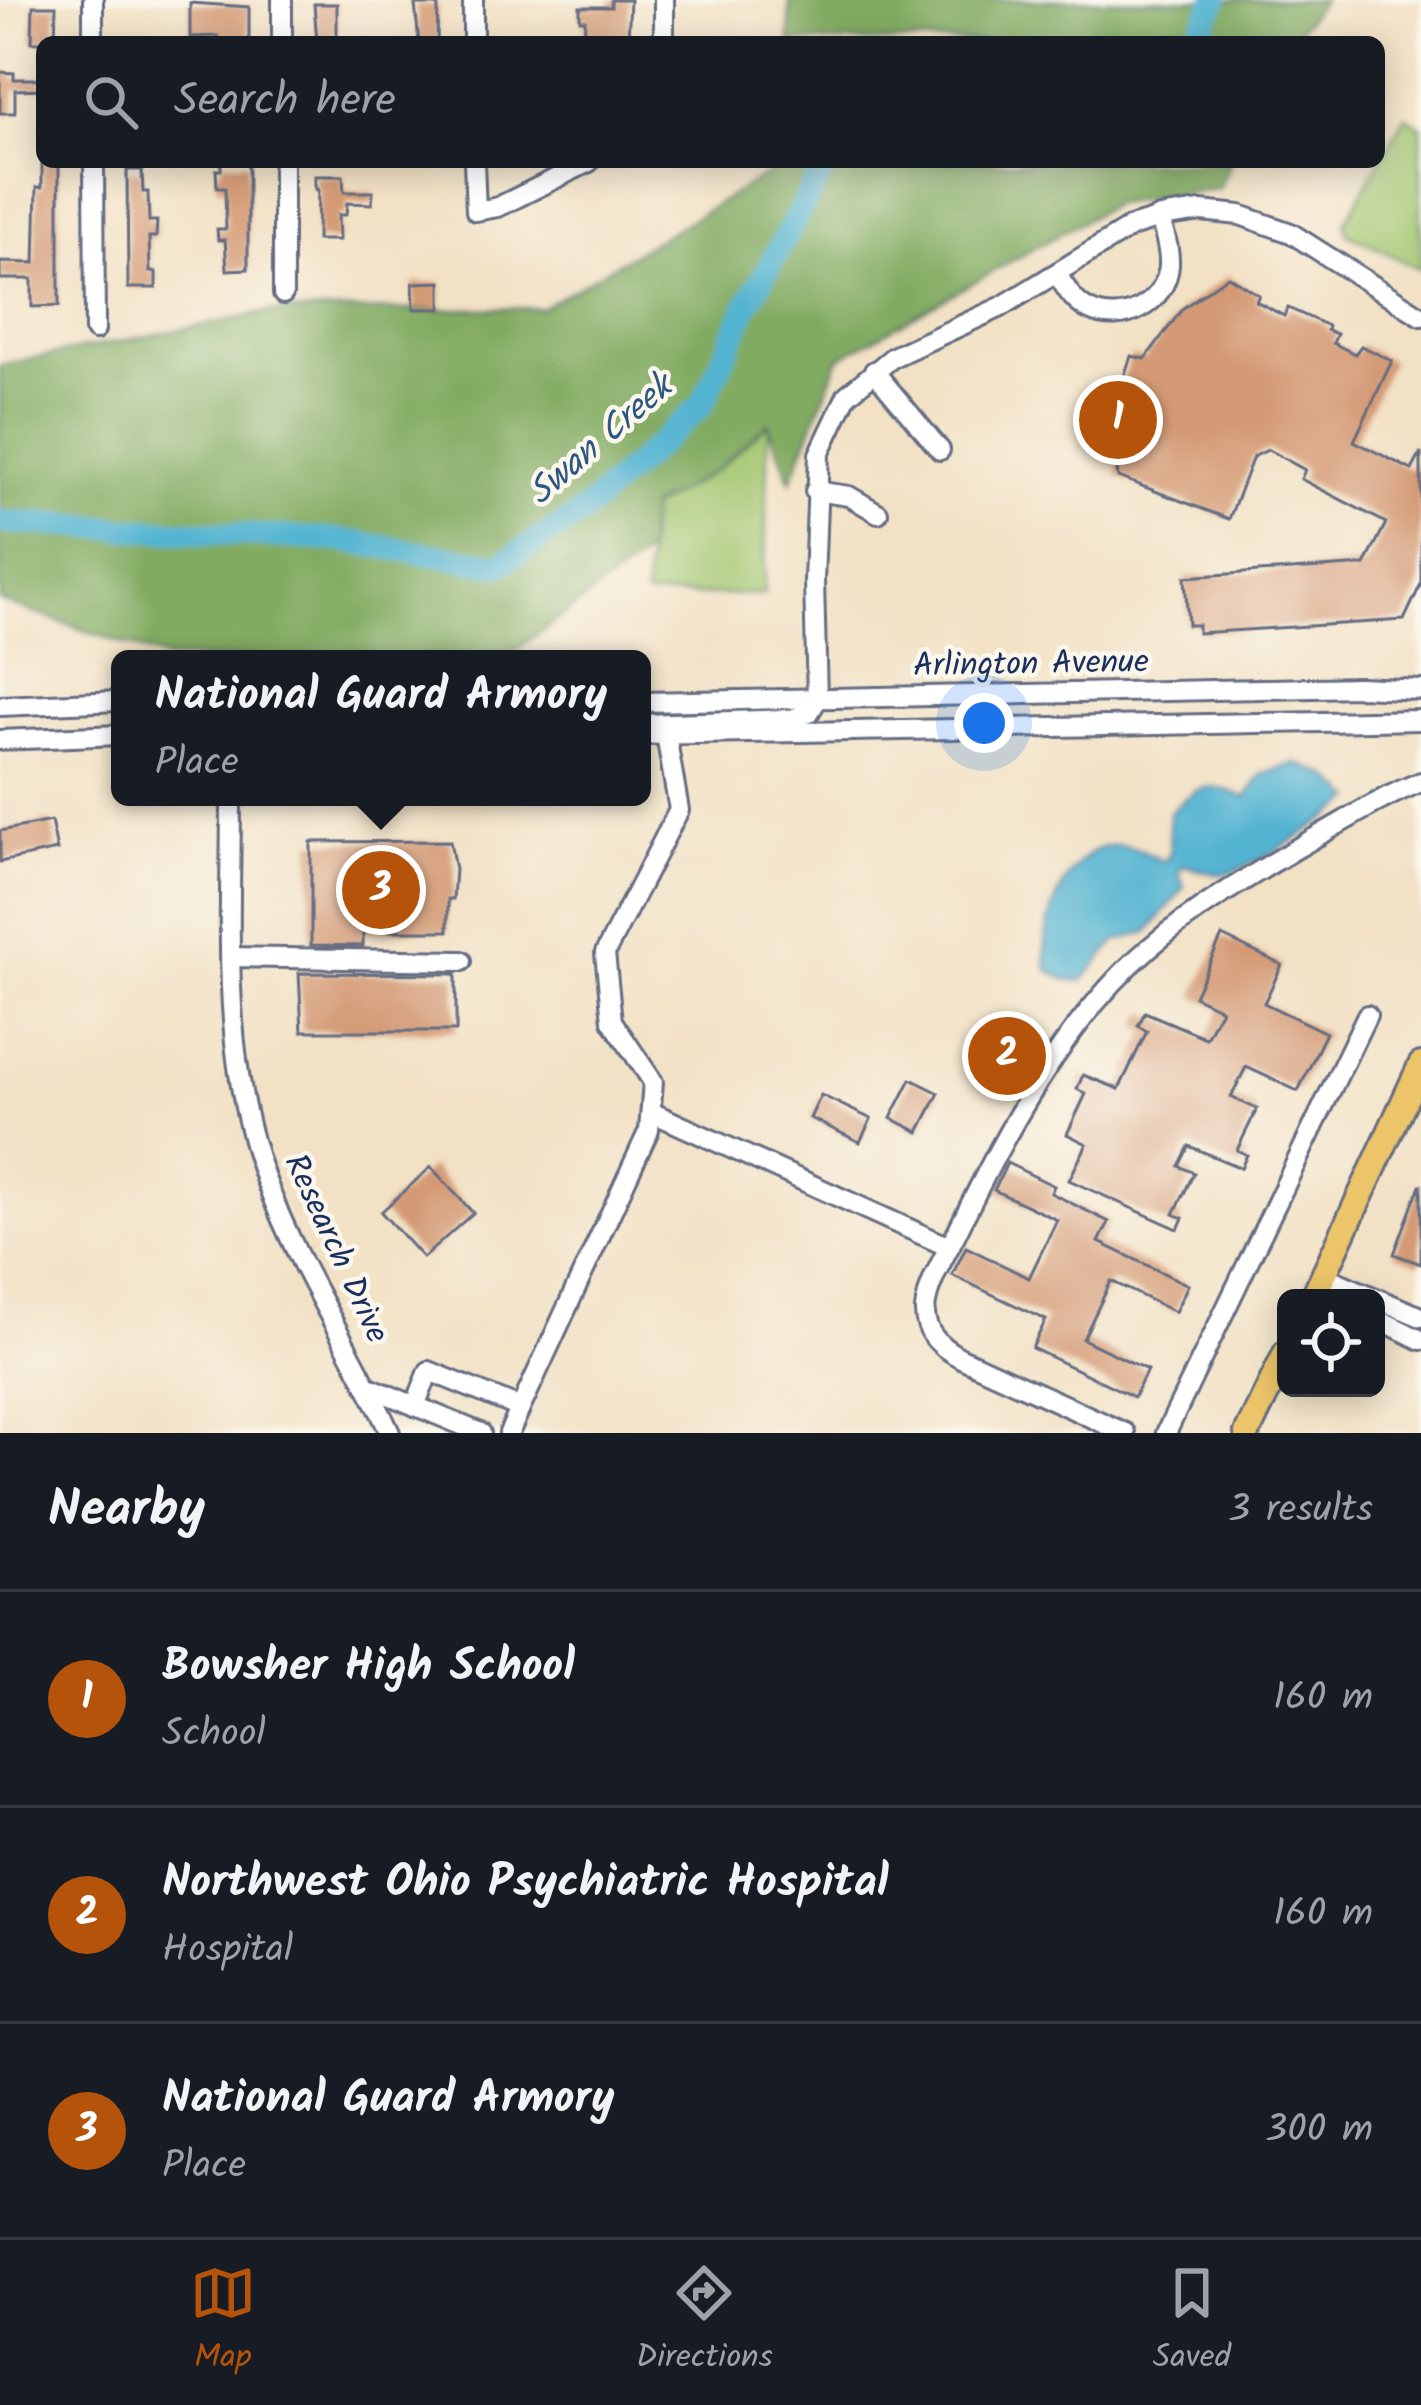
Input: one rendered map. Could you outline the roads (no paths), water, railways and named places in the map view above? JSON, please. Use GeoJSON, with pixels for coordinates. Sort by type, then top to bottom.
{"type":"FeatureCollection","features":[{"type":"Feature","properties":{"kind":"main road"},"geometry":{"type":"LineString","coordinates":[[1318,1287],[1421,1065]]}},
{"type":"Feature","properties":{"kind":"main road"},"geometry":{"type":"LineString","coordinates":[[1247,1433],[1277,1371]]}},
{"type":"Feature","properties":{"kind":"street"},"geometry":{"type":"LineString","coordinates":[[93,0],[93,36]]}},
{"type":"Feature","properties":{"kind":"street"},"geometry":{"type":"LineString","coordinates":[[282,0],[282,36]]}},
{"type":"Feature","properties":{"kind":"street"},"geometry":{"type":"LineString","coordinates":[[473,0],[473,36]]}},
{"type":"Feature","properties":{"kind":"street"},"geometry":{"type":"LineString","coordinates":[[664,0],[664,36]]}},
{"type":"Feature","properties":{"kind":"street"},"geometry":{"type":"LineString","coordinates":[[94,168],[95,330]]}},
{"type":"Feature","properties":{"kind":"street"},"geometry":{"type":"LineString","coordinates":[[283,168],[283,294]]}},
{"type":"Feature","properties":{"kind":"street"},"geometry":{"type":"LineString","coordinates":[[474,168],[476,211],[498,207],[577,168]]}},
{"type":"Feature","properties":{"kind":"street"},"geometry":{"type":"LineString","coordinates":[[651,724],[791,719],[809,713],[817,700],[815,490],[819,454],[848,395],[905,350],[1001,308],[1114,236],[1160,217],[1220,212],[1278,227],[1421,316]]}},
{"type":"Feature","properties":{"kind":"street"},"geometry":{"type":"LineString","coordinates":[[1057,274],[1075,301],[1096,313],[1118,315],[1140,309],[1157,296],[1167,275],[1168,253],[1160,217]]}},
{"type":"Feature","properties":{"kind":"street"},"geometry":{"type":"LineString","coordinates":[[874,370],[940,450]]}},
{"type":"Feature","properties":{"kind":"street"},"geometry":{"type":"LineString","coordinates":[[815,490],[849,496],[878,513]]}},
{"type":"Feature","properties":{"kind":"street","name":"Arlington Avenue"},"geometry":{"type":"LineString","coordinates":[[651,702],[1360,687],[1421,690]]}},
{"type":"Feature","properties":{"kind":"street"},"geometry":{"type":"LineString","coordinates":[[0,706],[111,701]]}},
{"type":"Feature","properties":{"kind":"street","name":"Arlington Avenue"},"geometry":{"type":"LineString","coordinates":[[651,735],[1421,720]]}},
{"type":"Feature","properties":{"kind":"street"},"geometry":{"type":"LineString","coordinates":[[0,740],[111,735]]}},
{"type":"Feature","properties":{"kind":"street"},"geometry":{"type":"LineString","coordinates":[[508,1433],[649,1130],[653,1082],[612,1021],[605,952],[679,810],[666,735]]}},
{"type":"Feature","properties":{"kind":"street"},"geometry":{"type":"LineString","coordinates":[[1125,1433],[962,1358],[938,1342],[925,1310],[949,1247],[996,1150],[1049,1068],[1120,974],[1217,898],[1349,818],[1421,782]]}},
{"type":"Feature","properties":{"kind":"street","name":"Research Drive"},"geometry":{"type":"LineString","coordinates":[[231,806],[236,1066],[254,1145],[282,1219],[390,1433]]}},
{"type":"Feature","properties":{"kind":"street"},"geometry":{"type":"LineString","coordinates":[[232,957],[462,961]]}},
{"type":"Feature","properties":{"kind":"street"},"geometry":{"type":"LineString","coordinates":[[1166,1433],[1367,1015]]}},
{"type":"Feature","properties":{"kind":"street"},"geometry":{"type":"LineString","coordinates":[[651,1112],[949,1247]]}},
{"type":"Feature","properties":{"kind":"street"},"geometry":{"type":"LineString","coordinates":[[1318,1287],[1421,1317]]}},
{"type":"Feature","properties":{"kind":"street"},"geometry":{"type":"LineString","coordinates":[[1385,1322],[1421,1340]]}},
{"type":"Feature","properties":{"kind":"street"},"geometry":{"type":"LineString","coordinates":[[415,1406],[429,1371],[520,1408]]}},
{"type":"Feature","properties":{"kind":"street"},"geometry":{"type":"LineString","coordinates":[[367,1386],[482,1433]]}},
{"type":"Feature","properties":{"kind":"water"},"geometry":{"type":"Polygon","coordinates":[[[1295,763],[1327,775],[1354,799],[1250,865],[1216,874],[1183,865],[1179,873],[1184,888],[1148,932],[1117,941],[1082,981],[1064,979],[1048,970],[1046,937],[1056,901],[1064,883],[1087,856],[1117,845],[1164,862],[1170,853],[1169,814],[1188,797],[1213,788],[1246,798],[1261,775],[1295,763]]]}},
{"type":"Feature","properties":{"kind":"waterway","name":"Swan Creek"},"geometry":{"type":"LineString","coordinates":[[1197,36],[1216,0]]}},
{"type":"Feature","properties":{"kind":"waterway","name":"Swan Creek"},"geometry":{"type":"LineString","coordinates":[[0,522],[339,540],[499,565],[581,514],[702,405],[747,306],[824,168]]}},
{"type":"Feature","properties":{"kind":"place","name":"Bowsher High School"},"geometry":{"type":"Point","coordinates":[1118,420]}},
{"type":"Feature","properties":{"kind":"place","name":"National Guard Armory"},"geometry":{"type":"Point","coordinates":[381,890]}},
{"type":"Feature","properties":{"kind":"place","name":"Northwest Ohio Psychiatric Hospital"},"geometry":{"type":"Point","coordinates":[1007,1056]}}]}
